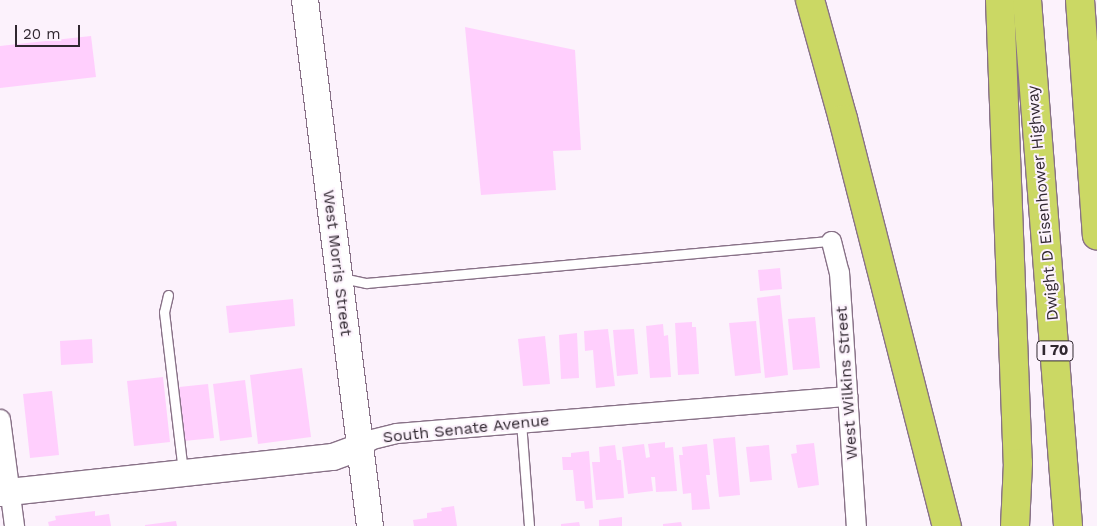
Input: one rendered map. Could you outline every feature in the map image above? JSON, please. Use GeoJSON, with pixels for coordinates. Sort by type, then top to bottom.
{"type":"FeatureCollection","features":[{"type":"Feature","properties":{"kind":"highway"},"geometry":{"type":"LineString","coordinates":[[810,0],[947,526]]}},
{"type":"Feature","properties":{"kind":"highway"},"geometry":{"type":"LineString","coordinates":[[820,0],[829,68]]}},
{"type":"Feature","properties":{"kind":"highway"},"geometry":{"type":"LineString","coordinates":[[1000,0],[1018,463],[1016,526]]}},
{"type":"Feature","properties":{"kind":"highway","name":"Dwight D Eisenhower Highway"},"geometry":{"type":"LineString","coordinates":[[1027,0],[1068,526]]}},
{"type":"Feature","properties":{"kind":"highway"},"geometry":{"type":"LineString","coordinates":[[1080,0],[1097,235]]}},
{"type":"Feature","properties":{"kind":"main road","name":"West Morris Street"},"geometry":{"type":"LineString","coordinates":[[305,0],[370,526]]}},
{"type":"Feature","properties":{"kind":"main road","name":"South Senate Avenue"},"geometry":{"type":"LineString","coordinates":[[5,493],[333,457],[360,447]]}},
{"type":"Feature","properties":{"kind":"street","name":"West Wilkins Street"},"geometry":{"type":"LineString","coordinates":[[831,241],[839,272],[856,526]]}},
{"type":"Feature","properties":{"kind":"street","name":"South Senate Avenue"},"geometry":{"type":"LineString","coordinates":[[360,447],[372,439],[396,433],[847,396]]}},
{"type":"Feature","properties":{"kind":"street"},"geometry":{"type":"LineString","coordinates":[[0,419],[5,493],[14,526]]}},
{"type":"Feature","properties":{"kind":"lane"},"geometry":{"type":"LineString","coordinates":[[339,277],[366,283],[831,241]]}},
{"type":"Feature","properties":{"kind":"lane"},"geometry":{"type":"LineString","coordinates":[[168,295],[164,312],[183,473]]}},
{"type":"Feature","properties":{"kind":"lane"},"geometry":{"type":"LineString","coordinates":[[521,422],[529,526]]}},
{"type":"Feature","properties":{"kind":"building"},"geometry":{"type":"Polygon","coordinates":[[[465,27],[575,50],[581,150],[553,151],[556,190],[481,195],[465,27]]]}},
{"type":"Feature","properties":{"kind":"building"},"geometry":{"type":"Polygon","coordinates":[[[91,36],[96,77],[0,88],[0,46],[91,36]]]}},
{"type":"Feature","properties":{"kind":"building"},"geometry":{"type":"Polygon","coordinates":[[[780,268],[782,289],[760,291],[758,270],[780,268]]]}},
{"type":"Feature","properties":{"kind":"building"},"geometry":{"type":"Polygon","coordinates":[[[780,295],[788,375],[765,378],[757,298],[780,295]]]}},
{"type":"Feature","properties":{"kind":"building"},"geometry":{"type":"Polygon","coordinates":[[[293,299],[295,326],[229,333],[226,306],[293,299]]]}},
{"type":"Feature","properties":{"kind":"building"},"geometry":{"type":"Polygon","coordinates":[[[815,317],[820,368],[793,370],[788,319],[815,317]]]}},
{"type":"Feature","properties":{"kind":"building"},"geometry":{"type":"Polygon","coordinates":[[[756,321],[761,373],[735,376],[729,323],[756,321]]]}},
{"type":"Feature","properties":{"kind":"building"},"geometry":{"type":"Polygon","coordinates":[[[692,322],[692,327],[696,327],[699,374],[678,375],[675,323],[692,322]]]}},
{"type":"Feature","properties":{"kind":"building"},"geometry":{"type":"Polygon","coordinates":[[[663,324],[664,336],[668,335],[671,377],[650,378],[646,326],[663,324]]]}},
{"type":"Feature","properties":{"kind":"building"},"geometry":{"type":"Polygon","coordinates":[[[608,329],[615,386],[596,388],[593,350],[585,351],[584,331],[608,329]]]}},
{"type":"Feature","properties":{"kind":"building"},"geometry":{"type":"Polygon","coordinates":[[[634,329],[638,374],[617,376],[613,330],[634,329]]]}},
{"type":"Feature","properties":{"kind":"building"},"geometry":{"type":"Polygon","coordinates":[[[577,333],[579,378],[561,379],[559,335],[577,333]]]}},
{"type":"Feature","properties":{"kind":"building"},"geometry":{"type":"Polygon","coordinates":[[[545,336],[550,384],[523,386],[518,339],[545,336]]]}},
{"type":"Feature","properties":{"kind":"building"},"geometry":{"type":"Polygon","coordinates":[[[92,339],[93,363],[61,365],[60,341],[92,339]]]}},
{"type":"Feature","properties":{"kind":"building"},"geometry":{"type":"Polygon","coordinates":[[[302,368],[311,437],[258,444],[250,375],[302,368]]]}},
{"type":"Feature","properties":{"kind":"building"},"geometry":{"type":"Polygon","coordinates":[[[163,377],[170,442],[134,446],[127,381],[163,377]]]}},
{"type":"Feature","properties":{"kind":"building"},"geometry":{"type":"Polygon","coordinates":[[[245,380],[252,437],[220,441],[213,384],[245,380]]]}},
{"type":"Feature","properties":{"kind":"building"},"geometry":{"type":"Polygon","coordinates":[[[208,384],[214,438],[184,441],[179,387],[208,384]]]}},
{"type":"Feature","properties":{"kind":"building"},"geometry":{"type":"Polygon","coordinates":[[[52,391],[59,455],[30,458],[23,394],[52,391]]]}},
{"type":"Feature","properties":{"kind":"building"},"geometry":{"type":"Polygon","coordinates":[[[735,437],[740,495],[719,497],[713,439],[735,437]]]}},
{"type":"Feature","properties":{"kind":"building"},"geometry":{"type":"Polygon","coordinates":[[[665,442],[665,448],[673,447],[677,491],[656,492],[655,477],[651,477],[653,491],[628,494],[622,447],[644,444],[646,458],[650,457],[648,444],[665,442]]]}},
{"type":"Feature","properties":{"kind":"building"},"geometry":{"type":"Polygon","coordinates":[[[814,443],[819,485],[798,488],[791,454],[797,453],[796,445],[814,443]]]}},
{"type":"Feature","properties":{"kind":"building"},"geometry":{"type":"Polygon","coordinates":[[[707,444],[710,475],[706,475],[710,509],[692,510],[691,493],[683,494],[679,455],[683,455],[682,447],[707,444]]]}},
{"type":"Feature","properties":{"kind":"building"},"geometry":{"type":"Polygon","coordinates":[[[615,445],[617,460],[621,460],[624,498],[596,500],[592,462],[600,462],[599,447],[615,445]]]}},
{"type":"Feature","properties":{"kind":"building"},"geometry":{"type":"Polygon","coordinates":[[[769,445],[772,480],[750,482],[746,447],[769,445]]]}},
{"type":"Feature","properties":{"kind":"building"},"geometry":{"type":"Polygon","coordinates":[[[589,451],[593,508],[585,509],[584,501],[576,501],[573,470],[563,470],[562,457],[571,457],[571,453],[589,451]]]}},
{"type":"Feature","properties":{"kind":"building"},"geometry":{"type":"Polygon","coordinates":[[[454,506],[457,526],[414,526],[413,520],[427,518],[427,513],[442,511],[441,508],[454,506]]]}},
{"type":"Feature","properties":{"kind":"building"},"geometry":{"type":"Polygon","coordinates":[[[95,511],[95,516],[109,514],[111,526],[49,526],[48,522],[56,520],[55,516],[95,511]]]}},
{"type":"Feature","properties":{"kind":"building"},"geometry":{"type":"Polygon","coordinates":[[[622,517],[622,526],[599,526],[599,520],[622,517]]]}},
{"type":"Feature","properties":{"kind":"building"},"geometry":{"type":"Polygon","coordinates":[[[176,521],[177,526],[145,526],[145,525],[176,521]]]}},
{"type":"Feature","properties":{"kind":"building"},"geometry":{"type":"Polygon","coordinates":[[[579,522],[580,526],[561,526],[561,524],[579,522]]]}},
{"type":"Feature","properties":{"kind":"building"},"geometry":{"type":"Polygon","coordinates":[[[681,522],[682,526],[663,526],[663,524],[681,522]]]}}]}
